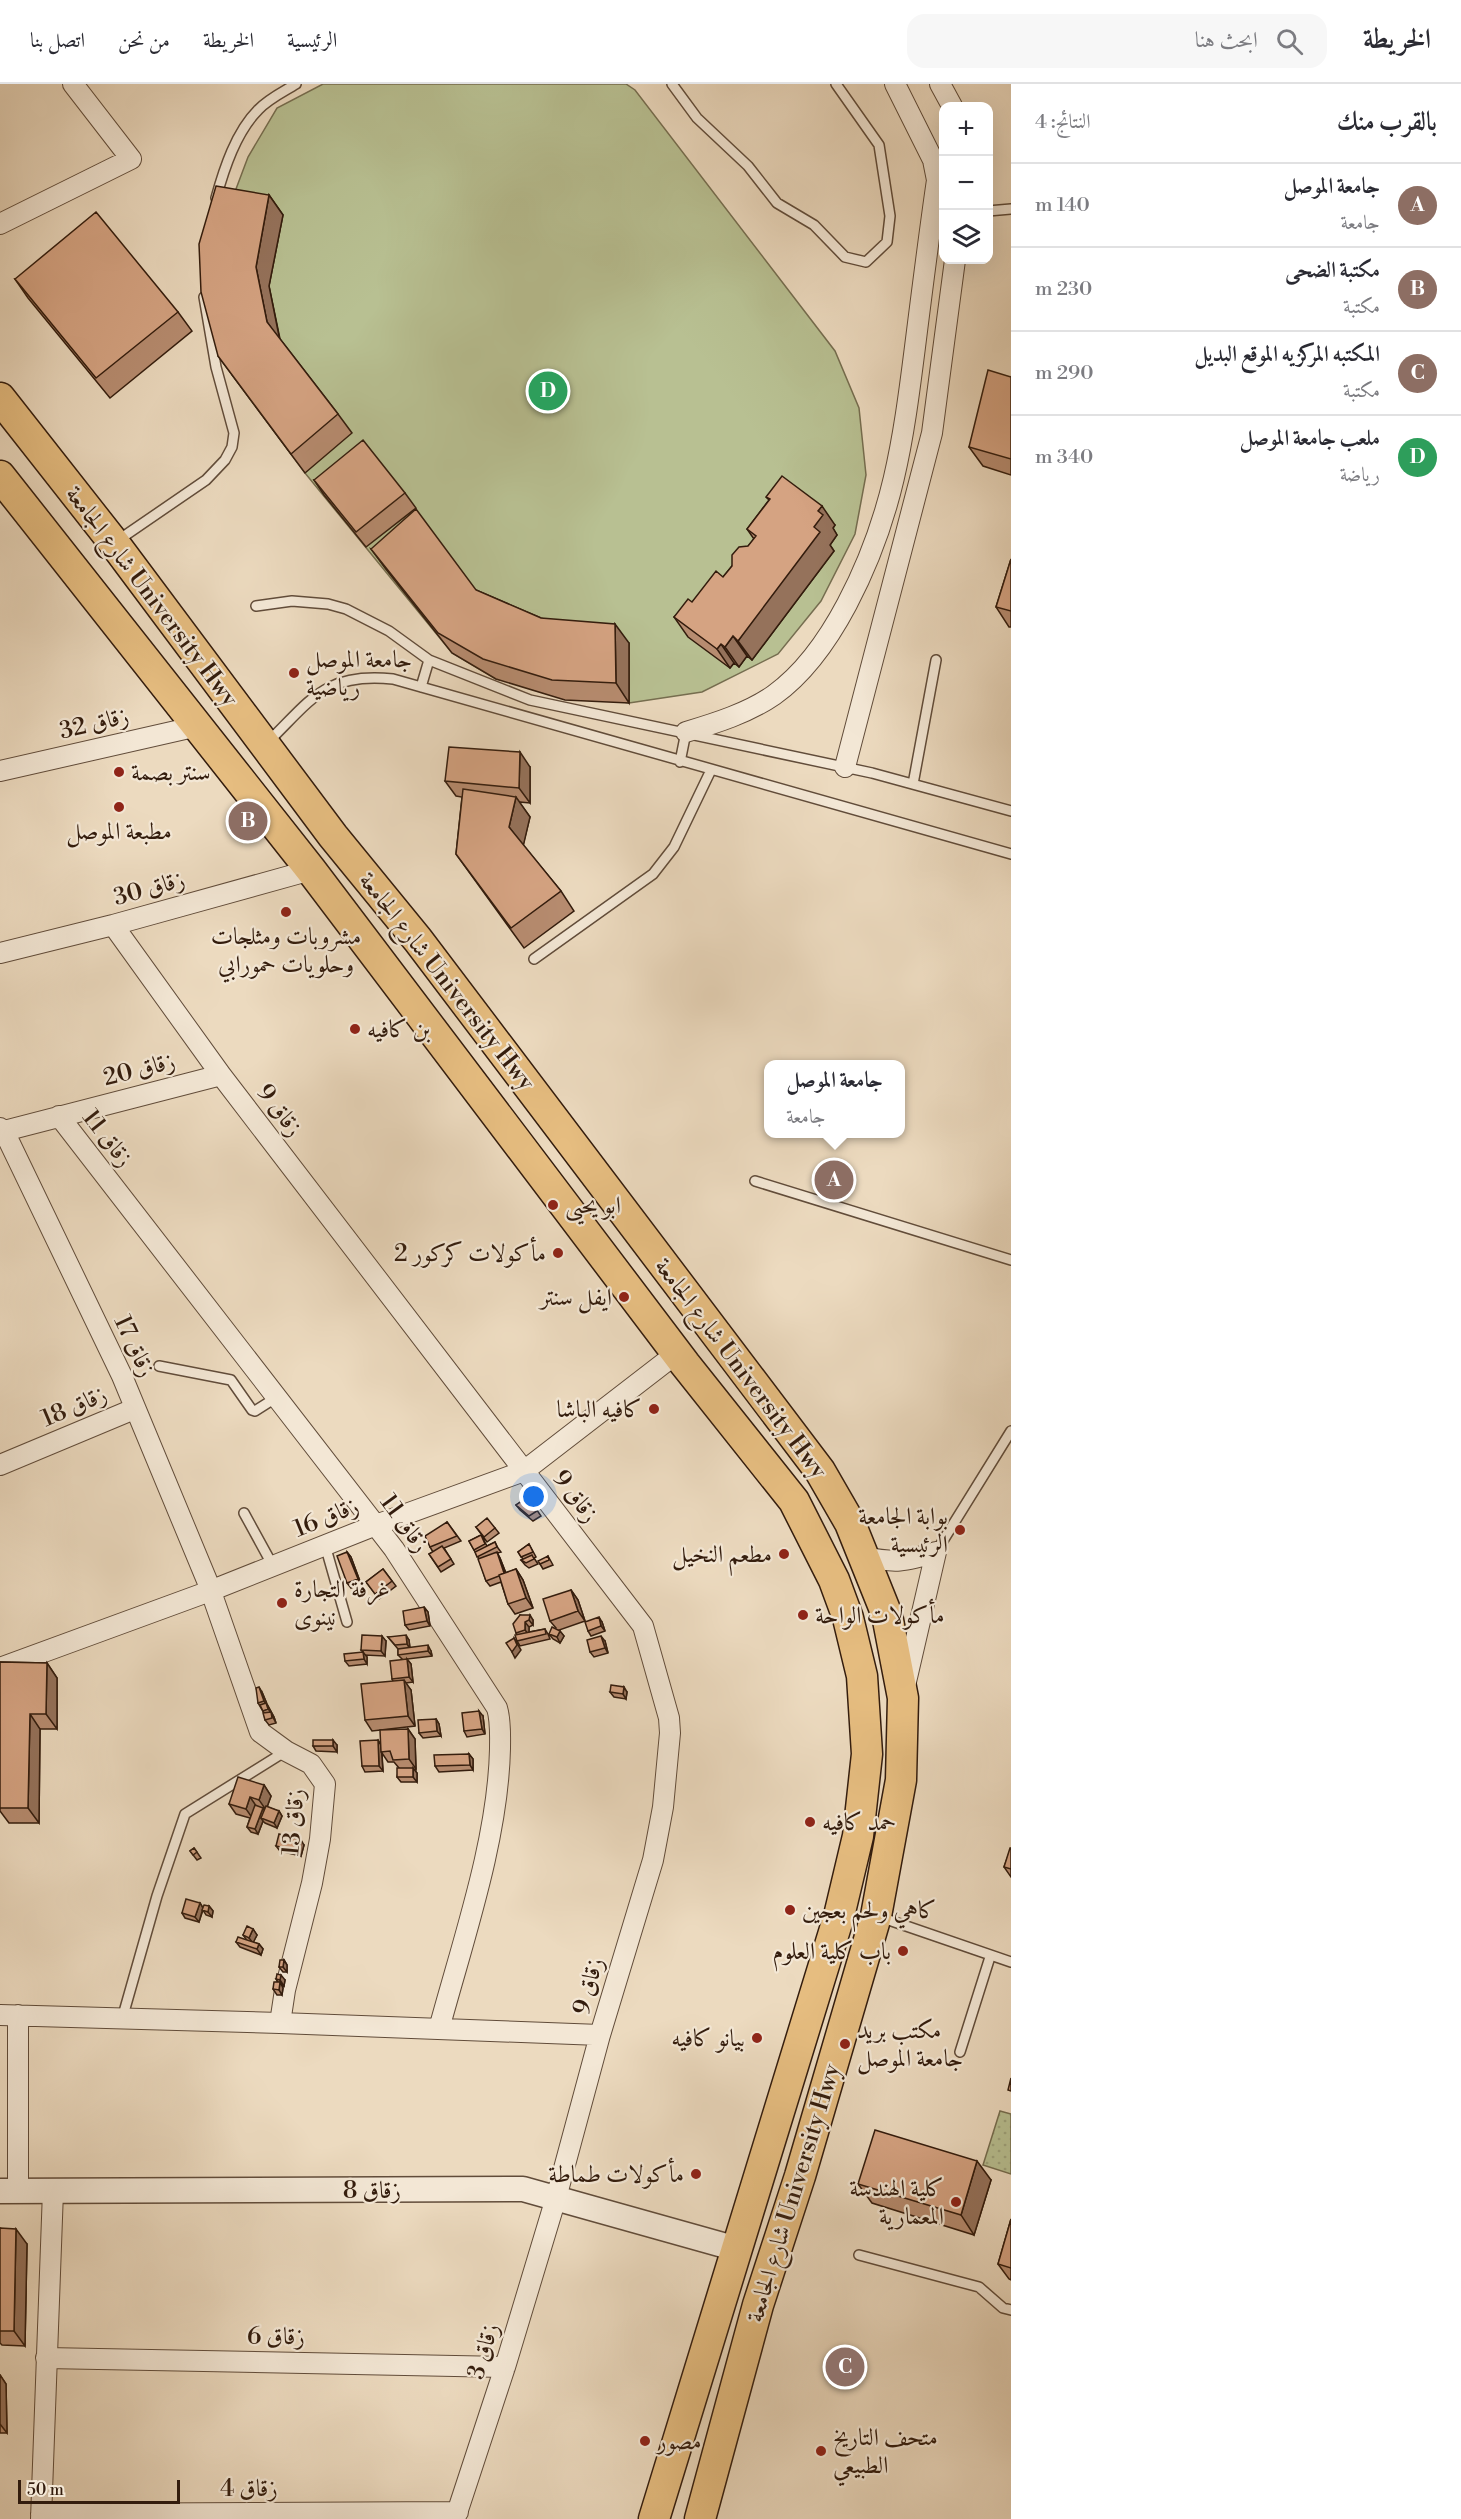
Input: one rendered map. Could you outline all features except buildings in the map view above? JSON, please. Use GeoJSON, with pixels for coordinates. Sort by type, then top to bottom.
{"type":"FeatureCollection","features":[{"type":"Feature","properties":{"kind":"main road","name":"شارع الجامعة University Hwy"},"geometry":{"type":"LineString","coordinates":[[0,398],[114,543],[333,837],[418,940],[820,1471],[850,1523],[887,1616],[903,1698],[901,1780],[876,1916],[800,2176],[758,2304],[699,2519]]}},
{"type":"Feature","properties":{"kind":"main road","name":"شارع الجامعة University Hwy"},"geometry":{"type":"LineString","coordinates":[[0,476],[311,870],[677,1353],[794,1500],[834,1580],[848,1618],[862,1676],[867,1754],[858,1836],[840,1916],[654,2519]]}},
{"type":"Feature","properties":{"kind":"main road"},"geometry":{"type":"LineString","coordinates":[[384,965],[418,940]]}},
{"type":"Feature","properties":{"kind":"street"},"geometry":{"type":"LineString","coordinates":[[0,224],[131,159],[73,84]]}},
{"type":"Feature","properties":{"kind":"street"},"geometry":{"type":"LineString","coordinates":[[686,732],[747,710],[773,695],[798,673],[820,649],[839,619],[871,554],[884,517],[903,441],[937,180],[933,160],[895,84]]}},
{"type":"Feature","properties":{"kind":"street"},"geometry":{"type":"LineString","coordinates":[[940,84],[950,102]]}},
{"type":"Feature","properties":{"kind":"street"},"geometry":{"type":"LineString","coordinates":[[845,766],[932,433],[954,264]]}},
{"type":"Feature","properties":{"kind":"street","name":"زقاق 32"},"geometry":{"type":"LineString","coordinates":[[0,771],[198,726]]}},
{"type":"Feature","properties":{"kind":"street","name":"زقاق 30"},"geometry":{"type":"LineString","coordinates":[[0,953],[113,925],[311,870]]}},
{"type":"Feature","properties":{"kind":"street","name":"زقاق 9"},"geometry":{"type":"LineString","coordinates":[[113,925],[221,1075],[643,1626],[669,1718],[670,1733],[663,1807],[653,1860],[600,2035],[556,2198]]}},
{"type":"Feature","properties":{"kind":"street","name":"زقاق 20"},"geometry":{"type":"LineString","coordinates":[[1,1131],[221,1075]]}},
{"type":"Feature","properties":{"kind":"street","name":"زقاق 11"},"geometry":{"type":"LineString","coordinates":[[59,1116],[394,1549],[491,1698],[500,1716],[499,1765],[492,1831],[439,2029]]}},
{"type":"Feature","properties":{"kind":"street","name":"زقاق 17"},"geometry":{"type":"LineString","coordinates":[[1,1131],[122,1376],[210,1591]]}},
{"type":"Feature","properties":{"kind":"street","name":"زقاق 16"},"geometry":{"type":"LineString","coordinates":[[0,1668],[210,1591],[376,1525],[524,1471],[677,1353]]}},
{"type":"Feature","properties":{"kind":"street","name":"زقاق 18"},"geometry":{"type":"LineString","coordinates":[[0,1465],[134,1409]]}},
{"type":"Feature","properties":{"kind":"street"},"geometry":{"type":"LineString","coordinates":[[863,1557],[905,1562],[936,1552]]}},
{"type":"Feature","properties":{"kind":"street"},"geometry":{"type":"LineString","coordinates":[[903,1698],[936,1552]]}},
{"type":"Feature","properties":{"kind":"street","name":"زقاق 13"},"geometry":{"type":"LineString","coordinates":[[210,1591],[260,1732],[286,1751],[311,1764],[325,1784],[320,1839],[312,1883],[285,1990],[280,2023]]}},
{"type":"Feature","properties":{"kind":"street"},"geometry":{"type":"LineString","coordinates":[[9,2191],[9,2015],[600,2035]]}},
{"type":"Feature","properties":{"kind":"street","name":"زقاق 8"},"geometry":{"type":"LineString","coordinates":[[9,2191],[523,2189],[737,2249]]}},
{"type":"Feature","properties":{"kind":"street"},"geometry":{"type":"LineString","coordinates":[[41,2517],[53,2191]]}},
{"type":"Feature","properties":{"kind":"street","name":"زقاق 3"},"geometry":{"type":"LineString","coordinates":[[456,2515],[505,2367],[556,2198]]}},
{"type":"Feature","properties":{"kind":"street","name":"زقاق 6"},"geometry":{"type":"LineString","coordinates":[[46,2358],[505,2367]]}},
{"type":"Feature","properties":{"kind":"street","name":"زقاق 4"},"geometry":{"type":"LineString","coordinates":[[41,2517],[456,2515]]}},
{"type":"Feature","properties":{"kind":"lane"},"geometry":{"type":"LineString","coordinates":[[213,207],[222,176],[242,133],[257,110],[296,84]]}},
{"type":"Feature","properties":{"kind":"lane"},"geometry":{"type":"LineString","coordinates":[[672,84],[697,118],[748,166],[777,202],[814,225],[845,257],[866,262],[887,242],[890,216],[879,145],[836,84]]}},
{"type":"Feature","properties":{"kind":"lane"},"geometry":{"type":"LineString","coordinates":[[993,211],[1011,209]]}},
{"type":"Feature","properties":{"kind":"lane"},"geometry":{"type":"LineString","coordinates":[[114,543],[206,480],[225,460],[232,447],[234,433],[216,366],[203,287]]}},
{"type":"Feature","properties":{"kind":"lane"},"geometry":{"type":"LineString","coordinates":[[256,606],[274,602],[301,601],[328,604],[346,609],[389,631],[429,660],[530,700],[845,766],[1011,811]]}},
{"type":"Feature","properties":{"kind":"lane"},"geometry":{"type":"LineString","coordinates":[[421,687],[429,660]]}},
{"type":"Feature","properties":{"kind":"lane"},"geometry":{"type":"LineString","coordinates":[[913,784],[936,660]]}},
{"type":"Feature","properties":{"kind":"lane"},"geometry":{"type":"LineString","coordinates":[[264,745],[322,690],[363,677],[378,677],[421,687],[1011,854]]}},
{"type":"Feature","properties":{"kind":"lane"},"geometry":{"type":"LineString","coordinates":[[680,762],[686,732]]}},
{"type":"Feature","properties":{"kind":"lane"},"geometry":{"type":"LineString","coordinates":[[534,959],[653,874],[674,847],[711,770]]}},
{"type":"Feature","properties":{"kind":"lane"},"geometry":{"type":"LineString","coordinates":[[755,1181],[1011,1260]]}},
{"type":"Feature","properties":{"kind":"lane"},"geometry":{"type":"LineString","coordinates":[[159,1366],[231,1380],[255,1411],[277,1397]]}},
{"type":"Feature","properties":{"kind":"lane"},"geometry":{"type":"LineString","coordinates":[[936,1552],[1011,1431]]}},
{"type":"Feature","properties":{"kind":"lane"},"geometry":{"type":"LineString","coordinates":[[244,1513],[273,1566]]}},
{"type":"Feature","properties":{"kind":"lane"},"geometry":{"type":"LineString","coordinates":[[325,1545],[347,1622]]}},
{"type":"Feature","properties":{"kind":"lane"},"geometry":{"type":"LineString","coordinates":[[122,2019],[157,1896],[185,1814],[286,1751]]}},
{"type":"Feature","properties":{"kind":"lane"},"geometry":{"type":"LineString","coordinates":[[876,1916],[990,1957],[1011,1962]]}},
{"type":"Feature","properties":{"kind":"lane"},"geometry":{"type":"LineString","coordinates":[[960,2052],[990,1957]]}},
{"type":"Feature","properties":{"kind":"lane"},"geometry":{"type":"LineString","coordinates":[[860,2255],[979,2287],[1003,2307],[1011,2310]]}},
{"type":"Feature","properties":{"kind":"green space"},"geometry":{"type":"Polygon","coordinates":[[[323,84],[626,84],[635,90],[835,351],[859,408],[866,475],[855,534],[821,601],[778,654],[702,692],[629,703],[496,679],[452,653],[305,473],[232,375],[214,312],[230,205],[248,157],[277,108],[323,84]]]}},
{"type":"Feature","properties":{"kind":"green space"},"geometry":{"type":"Polygon","coordinates":[[[1000,2111],[1011,2114],[1011,2174],[983,2165],[1000,2111]]]}},
{"type":"Feature","properties":{"kind":"place","name":"ملعب جامعة الموصل"},"geometry":{"type":"Point","coordinates":[548,391]}},
{"type":"Feature","properties":{"kind":"place","name":"جامعة الموصل رياضية"},"geometry":{"type":"Point","coordinates":[294,673]}},
{"type":"Feature","properties":{"kind":"place","name":"سنتر بصمة"},"geometry":{"type":"Point","coordinates":[119,772]}},
{"type":"Feature","properties":{"kind":"place","name":"مطبعة الموصل"},"geometry":{"type":"Point","coordinates":[119,807]}},
{"type":"Feature","properties":{"kind":"place","name":"مكتبة الضحى"},"geometry":{"type":"Point","coordinates":[248,821]}},
{"type":"Feature","properties":{"kind":"place","name":"مشروبات ومثلجات وحلويات حمورابي"},"geometry":{"type":"Point","coordinates":[286,912]}},
{"type":"Feature","properties":{"kind":"place","name":"بن كافيه"},"geometry":{"type":"Point","coordinates":[355,1029]}},
{"type":"Feature","properties":{"kind":"place","name":"جامعة الموصل"},"geometry":{"type":"Point","coordinates":[834,1180]}},
{"type":"Feature","properties":{"kind":"place","name":"ابو يحيى"},"geometry":{"type":"Point","coordinates":[553,1205]}},
{"type":"Feature","properties":{"kind":"place","name":"مأكولات كركور 2"},"geometry":{"type":"Point","coordinates":[558,1253]}},
{"type":"Feature","properties":{"kind":"place","name":"ايفل سنتر"},"geometry":{"type":"Point","coordinates":[624,1297]}},
{"type":"Feature","properties":{"kind":"place","name":"كافيه الباشا"},"geometry":{"type":"Point","coordinates":[654,1409]}},
{"type":"Feature","properties":{"kind":"place","name":"بوابة الجامعة الرئيسية"},"geometry":{"type":"Point","coordinates":[960,1530]}},
{"type":"Feature","properties":{"kind":"place","name":"مطعم النخيل"},"geometry":{"type":"Point","coordinates":[784,1554]}},
{"type":"Feature","properties":{"kind":"place","name":"غرفة التجارة نينوى"},"geometry":{"type":"Point","coordinates":[282,1603]}},
{"type":"Feature","properties":{"kind":"place","name":"مأكولات الواحة"},"geometry":{"type":"Point","coordinates":[803,1615]}},
{"type":"Feature","properties":{"kind":"place","name":"حمد كافيه"},"geometry":{"type":"Point","coordinates":[810,1822]}},
{"type":"Feature","properties":{"kind":"place","name":"كاهي ولحم بعجين"},"geometry":{"type":"Point","coordinates":[790,1910]}},
{"type":"Feature","properties":{"kind":"place","name":"باب كلية العلوم"},"geometry":{"type":"Point","coordinates":[903,1951]}},
{"type":"Feature","properties":{"kind":"place","name":"بيانو كافيه"},"geometry":{"type":"Point","coordinates":[757,2038]}},
{"type":"Feature","properties":{"kind":"place","name":"مكتب بريد جامعة الموصل"},"geometry":{"type":"Point","coordinates":[845,2044]}},
{"type":"Feature","properties":{"kind":"place","name":"مأكولات طماطة"},"geometry":{"type":"Point","coordinates":[696,2174]}},
{"type":"Feature","properties":{"kind":"place","name":"كلية الهندسة المعمارية"},"geometry":{"type":"Point","coordinates":[956,2202]}},
{"type":"Feature","properties":{"kind":"place","name":"المكتبه المركزيه الموقع البديل"},"geometry":{"type":"Point","coordinates":[845,2367]}},
{"type":"Feature","properties":{"kind":"place","name":"مصور"},"geometry":{"type":"Point","coordinates":[645,2441]}},
{"type":"Feature","properties":{"kind":"place","name":"متحف التاريخ الطبيعي"},"geometry":{"type":"Point","coordinates":[821,2451]}}]}
